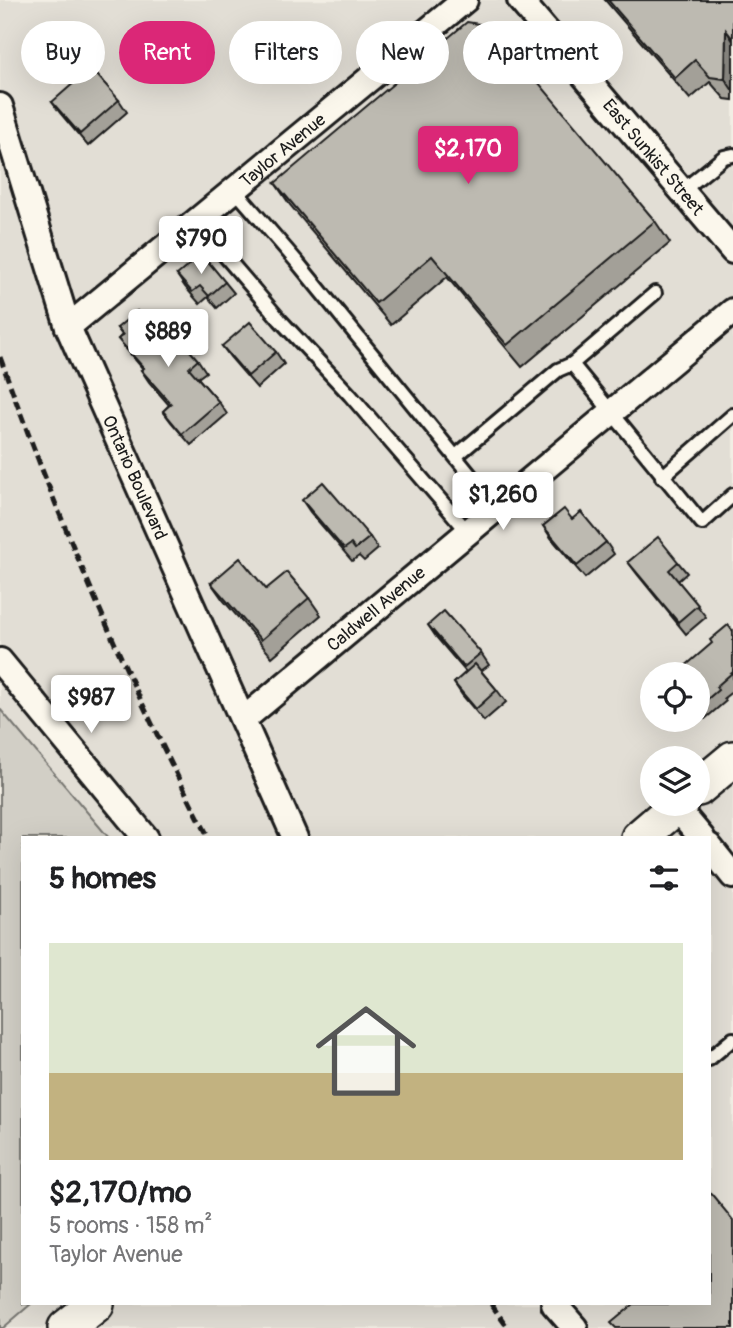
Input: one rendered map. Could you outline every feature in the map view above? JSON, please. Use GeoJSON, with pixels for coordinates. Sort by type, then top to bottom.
{"type":"FeatureCollection","features":[{"type":"Feature","properties":{"kind":"street","name":"Taylor Avenue"},"geometry":{"type":"LineString","coordinates":[[68,327],[465,0]]}},
{"type":"Feature","properties":{"kind":"street","name":"East Sunkist Street"},"geometry":{"type":"LineString","coordinates":[[520,0],[733,251]]}},
{"type":"Feature","properties":{"kind":"street","name":"Ontario Boulevard"},"geometry":{"type":"LineString","coordinates":[[0,106],[68,327],[294,836]]}},
{"type":"Feature","properties":{"kind":"street","name":"Caldwell Avenue"},"geometry":{"type":"LineString","coordinates":[[244,719],[733,311]]}},
{"type":"Feature","properties":{"kind":"street"},"geometry":{"type":"LineString","coordinates":[[0,661],[144,836]]}},
{"type":"Feature","properties":{"kind":"street"},"geometry":{"type":"LineString","coordinates":[[710,778],[733,758]]}},
{"type":"Feature","properties":{"kind":"street"},"geometry":{"type":"LineString","coordinates":[[641,836],[665,816]]}},
{"type":"Feature","properties":{"kind":"street"},"geometry":{"type":"LineString","coordinates":[[692,816],[701,836]]}},
{"type":"Feature","properties":{"kind":"street"},"geometry":{"type":"LineString","coordinates":[[711,848],[733,876]]}},
{"type":"Feature","properties":{"kind":"street"},"geometry":{"type":"LineString","coordinates":[[66,1328],[95,1305]]}},
{"type":"Feature","properties":{"kind":"street"},"geometry":{"type":"LineString","coordinates":[[555,1305],[575,1328]]}},
{"type":"Feature","properties":{"kind":"lane"},"geometry":{"type":"LineString","coordinates":[[682,191],[724,157],[733,155]]}},
{"type":"Feature","properties":{"kind":"lane"},"geometry":{"type":"LineString","coordinates":[[235,190],[297,261],[497,508]]}},
{"type":"Feature","properties":{"kind":"lane"},"geometry":{"type":"LineString","coordinates":[[196,222],[468,532]]}},
{"type":"Feature","properties":{"kind":"lane"},"geometry":{"type":"LineString","coordinates":[[456,456],[558,370],[572,364],[655,293]]}},
{"type":"Feature","properties":{"kind":"lane"},"geometry":{"type":"LineString","coordinates":[[572,364],[702,523],[733,495]]}},
{"type":"Feature","properties":{"kind":"lane"},"geometry":{"type":"LineString","coordinates":[[662,477],[733,415]]}},
{"type":"Feature","properties":{"kind":"lane"},"geometry":{"type":"LineString","coordinates":[[711,1057],[733,1039]]}},
{"type":"Feature","properties":{"kind":"shaded area"},"geometry":{"type":"Polygon","coordinates":[[[0,0],[733,0],[733,1328],[0,1328],[0,0]]]}},
{"type":"Feature","properties":{"kind":"shaded area"},"geometry":{"type":"Polygon","coordinates":[[[0,709],[107,836],[21,836],[21,1305],[30,1305],[0,1328],[0,709]]]}},
{"type":"Feature","properties":{"kind":"building"},"geometry":{"type":"Polygon","coordinates":[[[608,0],[733,0],[733,39],[726,30],[725,79],[710,77],[695,60],[675,78],[608,0]]]}},
{"type":"Feature","properties":{"kind":"building"},"geometry":{"type":"Polygon","coordinates":[[[463,25],[463,84],[540,84],[655,221],[507,345],[432,256],[376,303],[275,183],[393,84],[449,84],[449,37],[463,25]]]}},
{"type":"Feature","properties":{"kind":"building"},"geometry":{"type":"Polygon","coordinates":[[[73,84],[105,84],[119,100],[80,134],[52,102],[73,84]]]}},
{"type":"Feature","properties":{"kind":"building"},"geometry":{"type":"Polygon","coordinates":[[[202,254],[225,282],[209,296],[200,286],[192,292],[177,275],[202,254]]]}},
{"type":"Feature","properties":{"kind":"building"},"geometry":{"type":"Polygon","coordinates":[[[137,311],[146,322],[155,314],[177,339],[179,338],[198,360],[189,368],[219,402],[182,434],[163,411],[171,404],[118,339],[123,335],[117,328],[137,311]]]}},
{"type":"Feature","properties":{"kind":"building"},"geometry":{"type":"Polygon","coordinates":[[[250,322],[276,352],[248,376],[222,346],[250,322]]]}},
{"type":"Feature","properties":{"kind":"building"},"geometry":{"type":"Polygon","coordinates":[[[323,482],[370,537],[355,549],[351,544],[344,549],[302,500],[323,482]]]}},
{"type":"Feature","properties":{"kind":"building"},"geometry":{"type":"Polygon","coordinates":[[[564,509],[572,519],[581,512],[606,542],[577,566],[543,526],[564,509]]]}},
{"type":"Feature","properties":{"kind":"building"},"geometry":{"type":"Polygon","coordinates":[[[658,537],[678,562],[669,570],[698,605],[678,622],[628,562],[658,537]]]}},
{"type":"Feature","properties":{"kind":"building"},"geometry":{"type":"Polygon","coordinates":[[[240,558],[266,589],[287,572],[309,598],[261,640],[211,583],[240,558]]]}},
{"type":"Feature","properties":{"kind":"building"},"geometry":{"type":"Polygon","coordinates":[[[444,611],[481,653],[464,667],[428,625],[444,611]]]}},
{"type":"Feature","properties":{"kind":"building"},"geometry":{"type":"Polygon","coordinates":[[[728,625],[733,631],[733,672],[716,687],[718,690],[710,697],[710,662],[690,662],[712,643],[710,640],[728,625]]]}},
{"type":"Feature","properties":{"kind":"building"},"geometry":{"type":"Polygon","coordinates":[[[475,664],[497,690],[476,709],[454,683],[475,664]]]}},
{"type":"Feature","properties":{"kind":"building"},"geometry":{"type":"Polygon","coordinates":[[[711,1193],[733,1220],[733,1328],[616,1328],[611,1323],[633,1305],[711,1305],[711,1193]]]}},
{"type":"Feature","properties":{"kind":"railway"},"geometry":{"type":"LineString","coordinates":[[0,357],[46,480],[96,601],[150,721],[208,836]]}},
{"type":"Feature","properties":{"kind":"railway"},"geometry":{"type":"LineString","coordinates":[[492,1305],[508,1328]]}}]}
